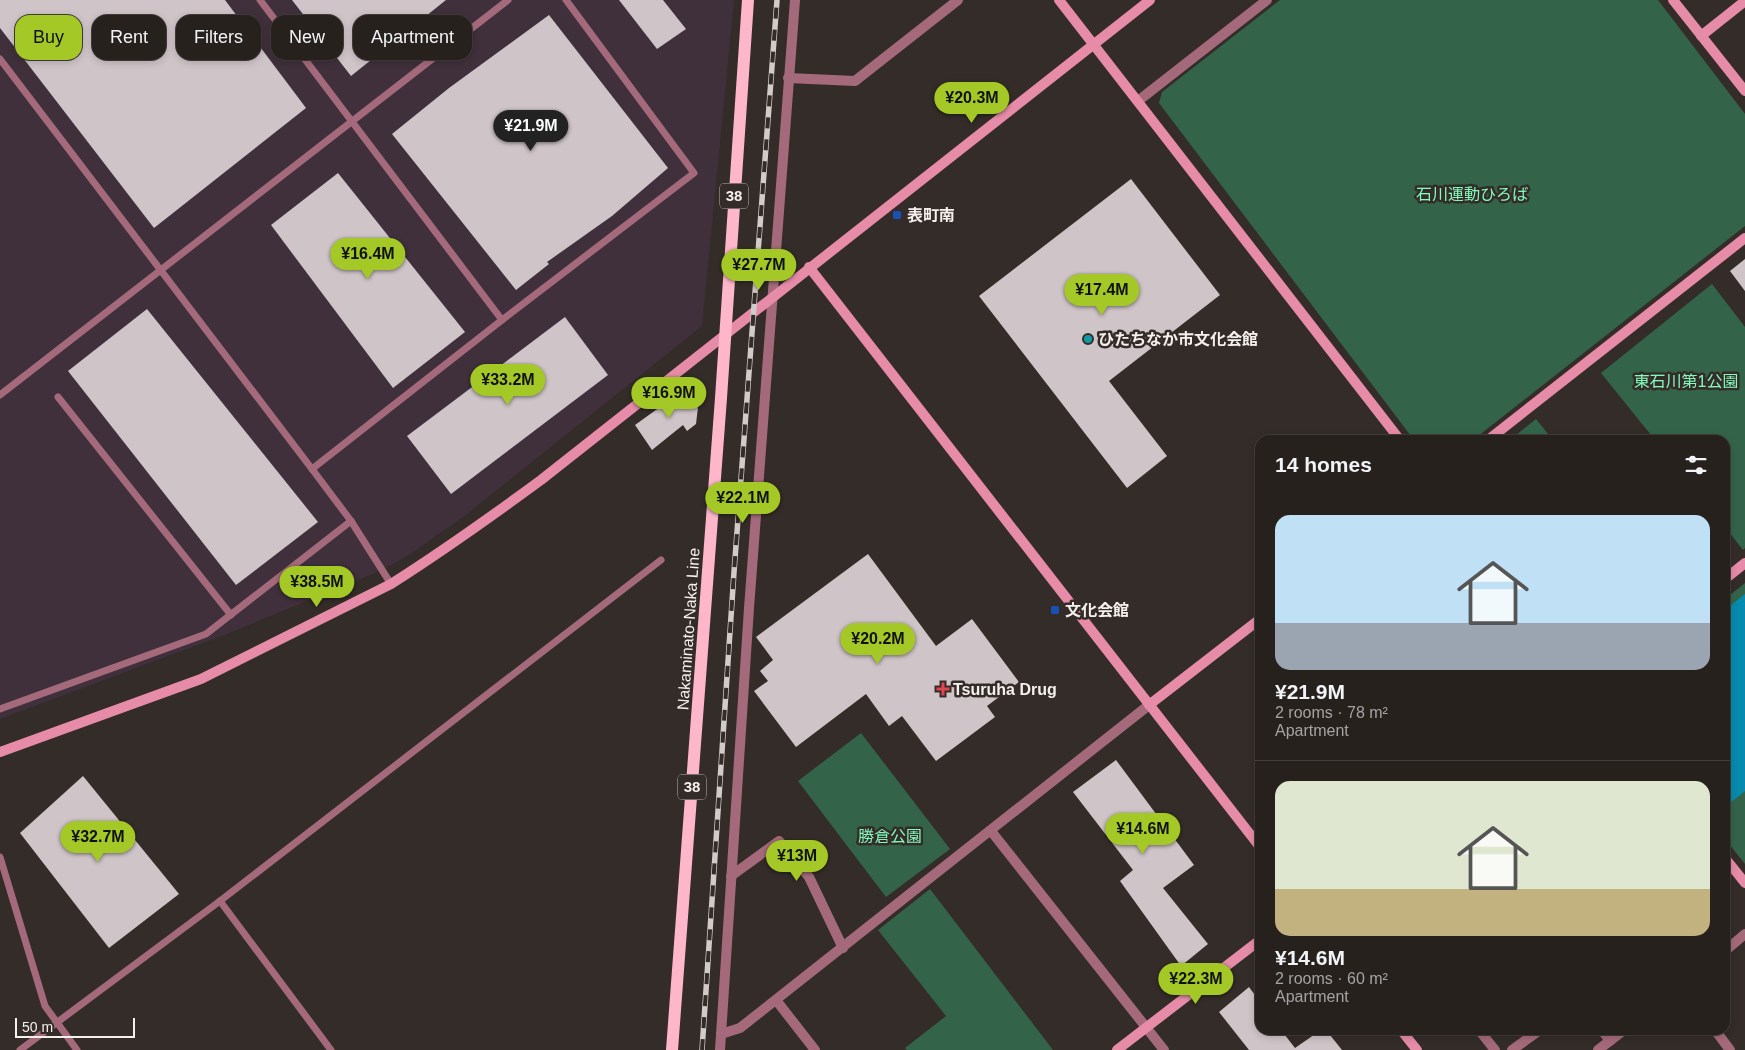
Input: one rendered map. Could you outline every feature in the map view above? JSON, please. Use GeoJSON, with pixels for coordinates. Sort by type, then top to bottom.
{"type":"FeatureCollection","features":[{"type":"Feature","properties":{"kind":"main road","name":"Nakaminato-Naka Line"},"geometry":{"type":"LineString","coordinates":[[672,1050],[748,0]]}},
{"type":"Feature","properties":{"kind":"street"},"geometry":{"type":"LineString","coordinates":[[720,1050],[748,608],[774,295],[794,0]]}},
{"type":"Feature","properties":{"kind":"street"},"geometry":{"type":"LineString","coordinates":[[788,78],[855,81],[958,0]]}},
{"type":"Feature","properties":{"kind":"street"},"geometry":{"type":"LineString","coordinates":[[1059,0],[1396,435]]}},
{"type":"Feature","properties":{"kind":"street"},"geometry":{"type":"LineString","coordinates":[[0,752],[202,679],[392,584],[460,539],[540,480],[1150,0]]}},
{"type":"Feature","properties":{"kind":"street"},"geometry":{"type":"LineString","coordinates":[[1138,101],[1267,0]]}},
{"type":"Feature","properties":{"kind":"street"},"geometry":{"type":"LineString","coordinates":[[1673,0],[1745,90]]}},
{"type":"Feature","properties":{"kind":"street"},"geometry":{"type":"LineString","coordinates":[[1701,36],[1745,1]]}},
{"type":"Feature","properties":{"kind":"street"},"geometry":{"type":"LineString","coordinates":[[1494,435],[1745,238]]}},
{"type":"Feature","properties":{"kind":"street"},"geometry":{"type":"LineString","coordinates":[[809,267],[1255,841]]}},
{"type":"Feature","properties":{"kind":"street"},"geometry":{"type":"LineString","coordinates":[[1730,575],[1745,563]]}},
{"type":"Feature","properties":{"kind":"street"},"geometry":{"type":"LineString","coordinates":[[721,1034],[740,1028],[1255,622]]}},
{"type":"Feature","properties":{"kind":"street"},"geometry":{"type":"LineString","coordinates":[[991,831],[1164,1050]]}},
{"type":"Feature","properties":{"kind":"street"},"geometry":{"type":"LineString","coordinates":[[731,876],[779,841],[809,877],[842,948]]}},
{"type":"Feature","properties":{"kind":"street"},"geometry":{"type":"LineString","coordinates":[[1730,864],[1745,883]]}},
{"type":"Feature","properties":{"kind":"street"},"geometry":{"type":"LineString","coordinates":[[1730,946],[1745,934]]}},
{"type":"Feature","properties":{"kind":"street"},"geometry":{"type":"LineString","coordinates":[[1117,1050],[1255,944]]}},
{"type":"Feature","properties":{"kind":"street"},"geometry":{"type":"LineString","coordinates":[[776,1000],[815,1050]]}},
{"type":"Feature","properties":{"kind":"street"},"geometry":{"type":"LineString","coordinates":[[1405,1035],[1417,1050]]}},
{"type":"Feature","properties":{"kind":"street"},"geometry":{"type":"LineString","coordinates":[[1483,1035],[1495,1050]]}},
{"type":"Feature","properties":{"kind":"street"},"geometry":{"type":"LineString","coordinates":[[1512,1050],[1533,1035]]}},
{"type":"Feature","properties":{"kind":"street"},"geometry":{"type":"LineString","coordinates":[[1606,1035],[1610,1041]]}},
{"type":"Feature","properties":{"kind":"street"},"geometry":{"type":"LineString","coordinates":[[1598,1050],[1618,1035]]}},
{"type":"Feature","properties":{"kind":"street"},"geometry":{"type":"LineString","coordinates":[[1719,1035],[1730,1050]]}},
{"type":"Feature","properties":{"kind":"lane"},"geometry":{"type":"LineString","coordinates":[[260,0],[502,320]]}},
{"type":"Feature","properties":{"kind":"lane"},"geometry":{"type":"LineString","coordinates":[[0,395],[508,0]]}},
{"type":"Feature","properties":{"kind":"lane"},"geometry":{"type":"LineString","coordinates":[[312,469],[694,173],[566,0]]}},
{"type":"Feature","properties":{"kind":"lane"},"geometry":{"type":"LineString","coordinates":[[0,59],[351,521],[392,584]]}},
{"type":"Feature","properties":{"kind":"lane"},"geometry":{"type":"LineString","coordinates":[[58,397],[231,615]]}},
{"type":"Feature","properties":{"kind":"lane"},"geometry":{"type":"LineString","coordinates":[[0,709],[206,634],[351,521]]}},
{"type":"Feature","properties":{"kind":"lane"},"geometry":{"type":"LineString","coordinates":[[20,1050],[55,1022],[220,901],[661,560]]}},
{"type":"Feature","properties":{"kind":"lane"},"geometry":{"type":"LineString","coordinates":[[0,857],[45,1006],[76,1050]]}},
{"type":"Feature","properties":{"kind":"lane"},"geometry":{"type":"LineString","coordinates":[[220,901],[331,1050]]}},
{"type":"Feature","properties":{"kind":"shaded area"},"geometry":{"type":"Polygon","coordinates":[[[0,0],[734,0],[702,326],[467,514],[409,555],[382,570],[227,634],[0,719],[0,0]]]}},
{"type":"Feature","properties":{"kind":"green space","name":"石川運動ひろば"},"geometry":{"type":"Polygon","coordinates":[[[1280,0],[1658,0],[1745,114],[1745,226],[1479,435],[1410,435],[1159,103],[1162,92],[1280,0]]]}},
{"type":"Feature","properties":{"kind":"green space","name":"東石川第1公園"},"geometry":{"type":"Polygon","coordinates":[[[1712,284],[1745,327],[1745,548],[1743,550],[1730,533],[1730,435],[1651,435],[1601,373],[1712,284]]]}},
{"type":"Feature","properties":{"kind":"green space"},"geometry":{"type":"Polygon","coordinates":[[[1536,419],[1549,435],[1516,435],[1536,419]]]}},
{"type":"Feature","properties":{"kind":"green space"},"geometry":{"type":"Polygon","coordinates":[[[1745,583],[1745,864],[1730,845],[1730,595],[1745,583]]]}},
{"type":"Feature","properties":{"kind":"green space","name":"勝倉公園"},"geometry":{"type":"Polygon","coordinates":[[[861,733],[950,849],[886,897],[798,781],[861,733]]]}},
{"type":"Feature","properties":{"kind":"green space"},"geometry":{"type":"Polygon","coordinates":[[[930,889],[1053,1050],[907,1050],[905,1048],[946,1016],[878,930],[930,889]]]}},
{"type":"Feature","properties":{"kind":"water"},"geometry":{"type":"Polygon","coordinates":[[[1745,594],[1745,791],[1730,803],[1730,606],[1745,594]]]}},
{"type":"Feature","properties":{"kind":"building"},"geometry":{"type":"Polygon","coordinates":[[[0,0],[225,0],[236,15],[176,15],[176,60],[261,60],[261,48],[306,108],[154,228],[25,60],[82,60],[82,15],[15,15],[15,47],[0,28],[0,0]]]}},
{"type":"Feature","properties":{"kind":"building"},"geometry":{"type":"Polygon","coordinates":[[[292,0],[446,0],[427,15],[353,15],[353,60],[371,60],[351,76],[339,60],[343,60],[343,15],[304,15],[292,0]]]}},
{"type":"Feature","properties":{"kind":"building"},"geometry":{"type":"Polygon","coordinates":[[[619,0],[663,0],[686,29],[657,49],[619,0]]]}},
{"type":"Feature","properties":{"kind":"building"},"geometry":{"type":"Polygon","coordinates":[[[549,15],[668,168],[612,216],[547,262],[549,264],[516,290],[392,134],[449,88],[549,15]]]}},
{"type":"Feature","properties":{"kind":"building"},"geometry":{"type":"Polygon","coordinates":[[[338,173],[465,332],[393,388],[271,225],[338,173]]]}},
{"type":"Feature","properties":{"kind":"building","name":"ひたちなか市文化会館"},"geometry":{"type":"Polygon","coordinates":[[[1131,179],[1220,295],[1109,381],[1167,456],[1127,488],[979,296],[1131,179]]]}},
{"type":"Feature","properties":{"kind":"building"},"geometry":{"type":"Polygon","coordinates":[[[1745,259],[1745,291],[1730,271],[1745,259]]]}},
{"type":"Feature","properties":{"kind":"building"},"geometry":{"type":"Polygon","coordinates":[[[147,309],[318,522],[236,585],[68,371],[147,309]]]}},
{"type":"Feature","properties":{"kind":"building"},"geometry":{"type":"Polygon","coordinates":[[[565,317],[608,375],[451,494],[407,436],[565,317]]]}},
{"type":"Feature","properties":{"kind":"building"},"geometry":{"type":"Polygon","coordinates":[[[685,389],[698,407],[696,424],[687,431],[683,425],[652,450],[635,425],[685,389]]]}},
{"type":"Feature","properties":{"kind":"building"},"geometry":{"type":"Polygon","coordinates":[[[868,554],[936,646],[972,619],[1019,682],[987,706],[995,717],[936,761],[902,716],[889,726],[866,694],[796,747],[754,691],[768,681],[760,671],[773,660],[756,637],[868,554]]]}},
{"type":"Feature","properties":{"kind":"building"},"geometry":{"type":"Polygon","coordinates":[[[1116,760],[1194,865],[1163,888],[1208,944],[1181,966],[1120,881],[1133,870],[1073,792],[1116,760]]]}},
{"type":"Feature","properties":{"kind":"building"},"geometry":{"type":"Polygon","coordinates":[[[83,776],[179,894],[109,948],[20,833],[83,776]]]}},
{"type":"Feature","properties":{"kind":"building"},"geometry":{"type":"Polygon","coordinates":[[[1249,987],[1255,995],[1255,1035],[1285,1035],[1295,1048],[1314,1035],[1330,1035],[1342,1050],[1249,1050],[1219,1012],[1249,987]]]}},
{"type":"Feature","properties":{"kind":"railway"},"geometry":{"type":"LineString","coordinates":[[702,1050],[734,572],[777,0]]}},
{"type":"Feature","properties":{"kind":"place","name":"表町南"},"geometry":{"type":"Point","coordinates":[897,215]}},
{"type":"Feature","properties":{"kind":"place","name":"ひたちなか市文化会館"},"geometry":{"type":"Point","coordinates":[1088,339]}},
{"type":"Feature","properties":{"kind":"place","name":"文化会館"},"geometry":{"type":"Point","coordinates":[1055,610]}},
{"type":"Feature","properties":{"kind":"place","name":"Tsuruha Drug"},"geometry":{"type":"Point","coordinates":[943,689]}}]}
